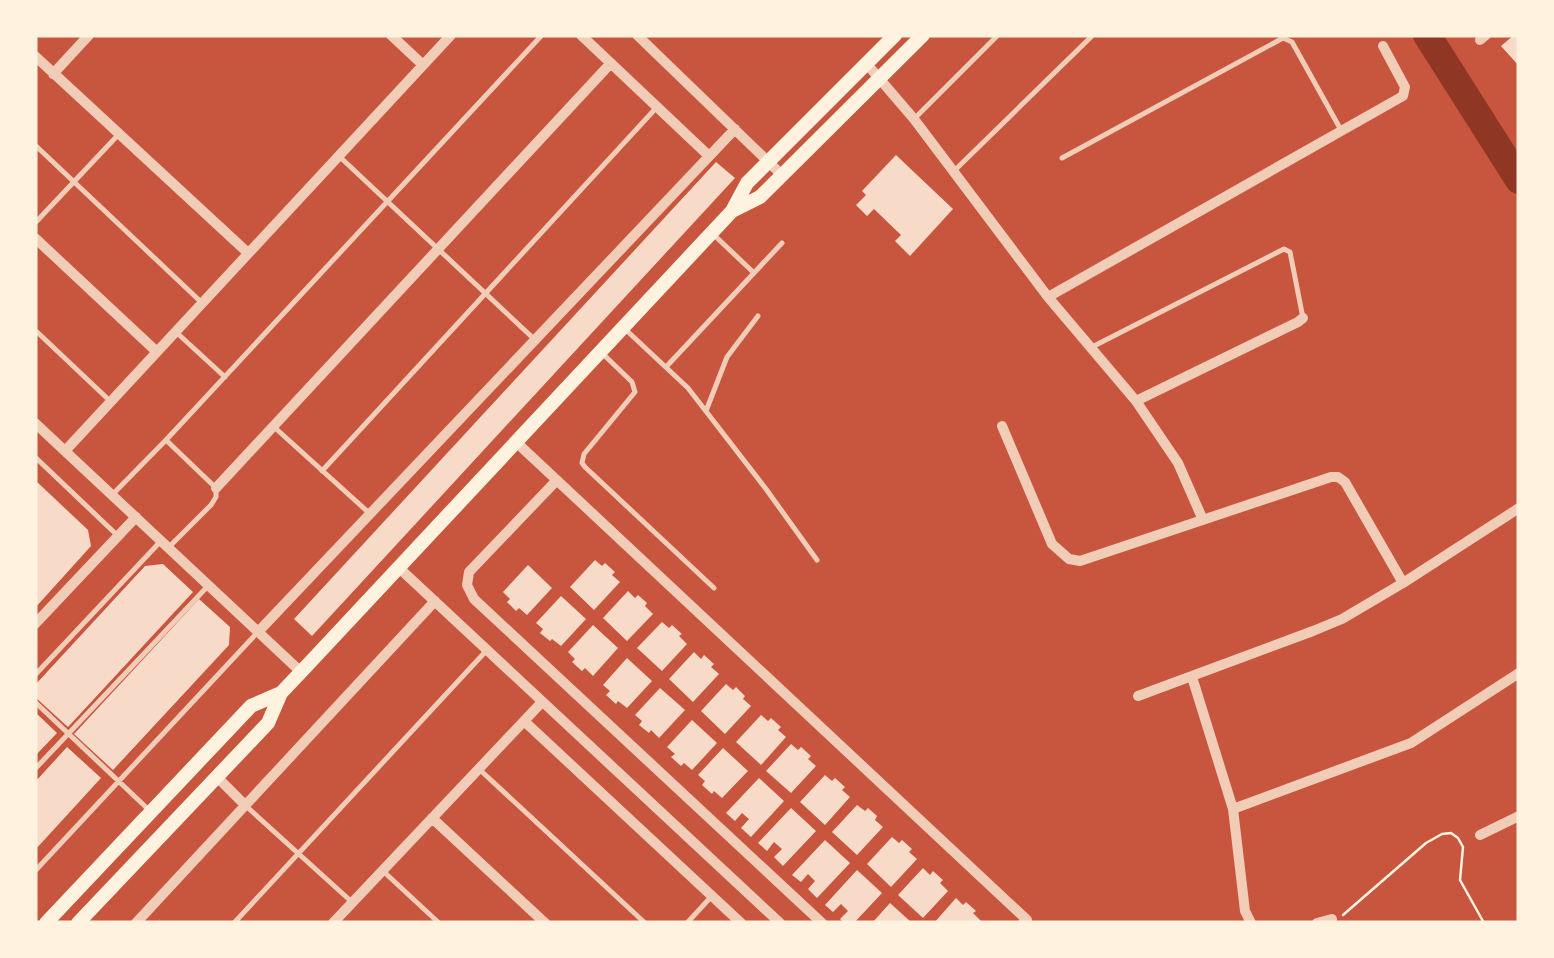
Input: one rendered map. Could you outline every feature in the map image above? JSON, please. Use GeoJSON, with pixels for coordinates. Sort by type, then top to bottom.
{"type":"FeatureCollection","features":[{"type":"Feature","properties":{"kind":"main road"},"geometry":{"type":"LineString","coordinates":[[732,211],[760,196],[924,35]]}},
{"type":"Feature","properties":{"kind":"main road"},"geometry":{"type":"LineString","coordinates":[[78,923],[268,723],[282,693],[301,672],[732,211],[747,183],[887,38]]}},
{"type":"Feature","properties":{"kind":"main road"},"geometry":{"type":"LineString","coordinates":[[46,923],[251,706],[282,693]]}},
{"type":"Feature","properties":{"kind":"street"},"geometry":{"type":"LineString","coordinates":[[53,74],[89,35]]}},
{"type":"Feature","properties":{"kind":"street"},"geometry":{"type":"LineString","coordinates":[[391,35],[424,64]]}},
{"type":"Feature","properties":{"kind":"street"},"geometry":{"type":"LineString","coordinates":[[65,451],[451,35]]}},
{"type":"Feature","properties":{"kind":"street"},"geometry":{"type":"LineString","coordinates":[[581,35],[709,156]]}},
{"type":"Feature","properties":{"kind":"street"},"geometry":{"type":"LineString","coordinates":[[637,35],[782,175]]}},
{"type":"Feature","properties":{"kind":"street"},"geometry":{"type":"LineString","coordinates":[[1048,297],[1403,96],[1405,87],[1383,46]]}},
{"type":"Feature","properties":{"kind":"street"},"geometry":{"type":"LineString","coordinates":[[35,56],[248,254]]}},
{"type":"Feature","properties":{"kind":"street"},"geometry":{"type":"LineString","coordinates":[[216,488],[611,64]]}},
{"type":"Feature","properties":{"kind":"street"},"geometry":{"type":"LineString","coordinates":[[866,64],[914,119],[1048,297],[1136,401],[1178,464],[1203,520]]}},
{"type":"Feature","properties":{"kind":"street"},"geometry":{"type":"LineString","coordinates":[[258,632],[735,130]]}},
{"type":"Feature","properties":{"kind":"street"},"geometry":{"type":"LineString","coordinates":[[35,238],[157,352]]}},
{"type":"Feature","properties":{"kind":"street"},"geometry":{"type":"LineString","coordinates":[[1136,401],[1302,318]]}},
{"type":"Feature","properties":{"kind":"street"},"geometry":{"type":"LineString","coordinates":[[35,423],[301,672]]}},
{"type":"Feature","properties":{"kind":"street"},"geometry":{"type":"LineString","coordinates":[[1002,426],[1052,544],[1069,559],[1080,561],[1338,477],[1402,584]]}},
{"type":"Feature","properties":{"kind":"street"},"geometry":{"type":"LineString","coordinates":[[516,442],[1027,922]]}},
{"type":"Feature","properties":{"kind":"street"},"geometry":{"type":"LineString","coordinates":[[557,480],[469,572],[467,584],[474,599],[822,923]]}},
{"type":"Feature","properties":{"kind":"street"},"geometry":{"type":"LineString","coordinates":[[1138,696],[1342,619],[1519,508]]}},
{"type":"Feature","properties":{"kind":"street"},"geometry":{"type":"LineString","coordinates":[[35,624],[136,517]]}},
{"type":"Feature","properties":{"kind":"street"},"geometry":{"type":"LineString","coordinates":[[398,568],[780,923]]}},
{"type":"Feature","properties":{"kind":"street"},"geometry":{"type":"LineString","coordinates":[[136,923],[435,601]]}},
{"type":"Feature","properties":{"kind":"street"},"geometry":{"type":"LineString","coordinates":[[1192,677],[1233,809],[1245,912],[1250,923]]}},
{"type":"Feature","properties":{"kind":"street"},"geometry":{"type":"LineString","coordinates":[[1233,809],[1410,743],[1517,679]]}},
{"type":"Feature","properties":{"kind":"street"},"geometry":{"type":"LineString","coordinates":[[335,922],[542,702]]}},
{"type":"Feature","properties":{"kind":"street"},"geometry":{"type":"LineString","coordinates":[[524,721],[741,923]]}},
{"type":"Feature","properties":{"kind":"street"},"geometry":{"type":"LineString","coordinates":[[217,777],[245,804]]}},
{"type":"Feature","properties":{"kind":"street"},"geometry":{"type":"LineString","coordinates":[[1480,835],[1519,816]]}},
{"type":"Feature","properties":{"kind":"street"},"geometry":{"type":"LineString","coordinates":[[432,818],[544,923]]}},
{"type":"Feature","properties":{"kind":"street"},"geometry":{"type":"LineString","coordinates":[[1318,923],[1332,919]]}},
{"type":"Feature","properties":{"kind":"lane"},"geometry":{"type":"LineString","coordinates":[[112,495],[542,35]]}},
{"type":"Feature","properties":{"kind":"lane"},"geometry":{"type":"LineString","coordinates":[[914,119],[998,35]]}},
{"type":"Feature","properties":{"kind":"lane"},"geometry":{"type":"LineString","coordinates":[[954,171],[1093,35]]}},
{"type":"Feature","properties":{"kind":"lane"},"geometry":{"type":"LineString","coordinates":[[1062,158],[1282,38],[1292,42],[1342,132]]}},
{"type":"Feature","properties":{"kind":"lane"},"geometry":{"type":"LineString","coordinates":[[322,472],[656,107]]}},
{"type":"Feature","properties":{"kind":"lane"},"geometry":{"type":"LineString","coordinates":[[35,223],[119,134]]}},
{"type":"Feature","properties":{"kind":"lane"},"geometry":{"type":"LineString","coordinates":[[35,145],[202,304]]}},
{"type":"Feature","properties":{"kind":"lane"},"geometry":{"type":"LineString","coordinates":[[339,156],[536,340]]}},
{"type":"Feature","properties":{"kind":"lane"},"geometry":{"type":"LineString","coordinates":[[711,233],[754,272]]}},
{"type":"Feature","properties":{"kind":"lane"},"geometry":{"type":"LineString","coordinates":[[666,367],[782,243]]}},
{"type":"Feature","properties":{"kind":"lane"},"geometry":{"type":"LineString","coordinates":[[1090,348],[1284,250],[1290,252],[1302,318]]}},
{"type":"Feature","properties":{"kind":"lane"},"geometry":{"type":"LineString","coordinates":[[706,411],[727,358],[758,316]]}},
{"type":"Feature","properties":{"kind":"lane"},"geometry":{"type":"LineString","coordinates":[[623,327],[688,388],[818,560]]}},
{"type":"Feature","properties":{"kind":"lane"},"geometry":{"type":"LineString","coordinates":[[35,330],[111,402]]}},
{"type":"Feature","properties":{"kind":"lane"},"geometry":{"type":"LineString","coordinates":[[176,332],[225,377]]}},
{"type":"Feature","properties":{"kind":"lane"},"geometry":{"type":"LineString","coordinates":[[600,352],[632,382],[635,392],[584,454],[585,468],[714,588]]}},
{"type":"Feature","properties":{"kind":"lane"},"geometry":{"type":"LineString","coordinates":[[273,426],[370,514]]}},
{"type":"Feature","properties":{"kind":"lane"},"geometry":{"type":"LineString","coordinates":[[36,673],[216,497],[216,488],[166,440]]}},
{"type":"Feature","properties":{"kind":"lane"},"geometry":{"type":"LineString","coordinates":[[35,458],[118,536]]}},
{"type":"Feature","properties":{"kind":"lane"},"geometry":{"type":"LineString","coordinates":[[35,768],[209,585]]}},
{"type":"Feature","properties":{"kind":"lane"},"geometry":{"type":"LineString","coordinates":[[35,871],[258,632]]}},
{"type":"Feature","properties":{"kind":"lane"},"geometry":{"type":"LineString","coordinates":[[234,923],[487,650]]}},
{"type":"Feature","properties":{"kind":"lane"},"geometry":{"type":"LineString","coordinates":[[35,702],[151,812]]}},
{"type":"Feature","properties":{"kind":"lane"},"geometry":{"type":"LineString","coordinates":[[479,769],[645,923]]}},
{"type":"Feature","properties":{"kind":"lane"},"geometry":{"type":"LineString","coordinates":[[245,804],[352,903]]}},
{"type":"Feature","properties":{"kind":"lane"},"geometry":{"type":"LineString","coordinates":[[383,871],[439,923]]}},
{"type":"Feature","properties":{"kind":"lane"},"geometry":{"type":"LineString","coordinates":[[687,923],[712,896]]}},
{"type":"Feature","properties":{"kind":"path"},"geometry":{"type":"LineString","coordinates":[[1332,919],[1348,913],[1433,838],[1451,834],[1463,847],[1460,880],[1484,923]]}},
{"type":"Feature","properties":{"kind":"building"},"geometry":{"type":"Polygon","coordinates":[[[1519,35],[1519,66],[1501,46],[1519,35]]]}},
{"type":"Feature","properties":{"kind":"building"},"geometry":{"type":"Polygon","coordinates":[[[896,155],[953,209],[910,256],[895,241],[901,235],[874,209],[867,216],[856,205],[866,195],[862,191],[896,155]]]}},
{"type":"Feature","properties":{"kind":"building"},"geometry":{"type":"Polygon","coordinates":[[[716,162],[735,178],[312,636],[294,619],[716,162]]]}},
{"type":"Feature","properties":{"kind":"building"},"geometry":{"type":"Polygon","coordinates":[[[35,480],[88,530],[91,546],[35,608],[35,480]]]}},
{"type":"Feature","properties":{"kind":"building"},"geometry":{"type":"Polygon","coordinates":[[[595,560],[602,566],[605,563],[620,582],[594,610],[570,587],[595,560]]]}},
{"type":"Feature","properties":{"kind":"building"},"geometry":{"type":"Polygon","coordinates":[[[163,564],[193,592],[68,727],[35,697],[35,685],[145,566],[163,564]]]}},
{"type":"Feature","properties":{"kind":"building"},"geometry":{"type":"Polygon","coordinates":[[[528,565],[552,588],[527,615],[519,608],[516,611],[503,592],[528,565]]]}},
{"type":"Feature","properties":{"kind":"building"},"geometry":{"type":"Polygon","coordinates":[[[628,591],[647,603],[645,606],[653,614],[627,641],[603,618],[628,591]]]}},
{"type":"Feature","properties":{"kind":"building"},"geometry":{"type":"Polygon","coordinates":[[[561,596],[586,619],[561,646],[540,633],[543,629],[536,623],[561,596]]]}},
{"type":"Feature","properties":{"kind":"building"},"geometry":{"type":"Polygon","coordinates":[[[199,599],[230,627],[229,645],[113,770],[74,734],[199,599]]]}},
{"type":"Feature","properties":{"kind":"building"},"geometry":{"type":"Polygon","coordinates":[[[662,622],[669,628],[672,625],[687,644],[662,671],[637,648],[662,622]]]}},
{"type":"Feature","properties":{"kind":"building"},"geometry":{"type":"Polygon","coordinates":[[[593,625],[618,648],[593,676],[572,662],[575,659],[568,652],[593,625]]]}},
{"type":"Feature","properties":{"kind":"building"},"geometry":{"type":"Polygon","coordinates":[[[694,652],[701,659],[704,655],[719,674],[693,702],[669,679],[694,652]]]}},
{"type":"Feature","properties":{"kind":"building"},"geometry":{"type":"Polygon","coordinates":[[[627,658],[652,681],[627,708],[606,695],[610,691],[603,685],[627,658]]]}},
{"type":"Feature","properties":{"kind":"building"},"geometry":{"type":"Polygon","coordinates":[[[726,684],[733,690],[736,687],[751,706],[725,734],[701,711],[726,684]]]}},
{"type":"Feature","properties":{"kind":"building"},"geometry":{"type":"Polygon","coordinates":[[[660,688],[685,710],[659,738],[639,725],[642,721],[635,715],[660,688]]]}},
{"type":"Feature","properties":{"kind":"building"},"geometry":{"type":"Polygon","coordinates":[[[35,712],[57,733],[35,756],[35,712]]]}},
{"type":"Feature","properties":{"kind":"building"},"geometry":{"type":"Polygon","coordinates":[[[761,715],[768,721],[771,718],[786,737],[761,765],[736,742],[761,715]]]}},
{"type":"Feature","properties":{"kind":"building"},"geometry":{"type":"Polygon","coordinates":[[[692,720],[717,743],[692,770],[671,757],[675,754],[667,747],[692,720]]]}},
{"type":"Feature","properties":{"kind":"building"},"geometry":{"type":"Polygon","coordinates":[[[791,744],[798,750],[801,747],[816,766],[791,793],[766,771],[791,744]]]}},
{"type":"Feature","properties":{"kind":"building"},"geometry":{"type":"Polygon","coordinates":[[[67,747],[101,778],[35,850],[35,782],[67,747]]]}},
{"type":"Feature","properties":{"kind":"building"},"geometry":{"type":"Polygon","coordinates":[[[723,748],[748,771],[722,798],[702,785],[705,781],[698,775],[723,748]]]}},
{"type":"Feature","properties":{"kind":"building"},"geometry":{"type":"Polygon","coordinates":[[[825,775],[832,781],[835,778],[850,797],[825,825],[800,802],[825,775]]]}},
{"type":"Feature","properties":{"kind":"building"},"geometry":{"type":"Polygon","coordinates":[[[759,778],[784,801],[751,837],[741,828],[749,819],[742,813],[735,821],[726,813],[759,778]]]}},
{"type":"Feature","properties":{"kind":"building"},"geometry":{"type":"Polygon","coordinates":[[[857,805],[865,811],[868,808],[883,827],[857,855],[832,832],[857,805]]]}},
{"type":"Feature","properties":{"kind":"building"},"geometry":{"type":"Polygon","coordinates":[[[791,808],[816,831],[783,866],[774,857],[782,849],[774,842],[767,851],[758,843],[791,808]]]}},
{"type":"Feature","properties":{"kind":"building"},"geometry":{"type":"Polygon","coordinates":[[[892,837],[899,843],[902,840],[917,859],[891,887],[867,864],[892,837]]]}},
{"type":"Feature","properties":{"kind":"building"},"geometry":{"type":"Polygon","coordinates":[[[825,840],[850,863],[817,898],[808,889],[815,881],[808,874],[801,882],[792,875],[825,840]]]}},
{"type":"Feature","properties":{"kind":"building"},"geometry":{"type":"Polygon","coordinates":[[[923,868],[943,880],[940,883],[948,891],[923,918],[898,895],[923,868]]]}},
{"type":"Feature","properties":{"kind":"building"},"geometry":{"type":"Polygon","coordinates":[[[857,870],[882,893],[854,923],[844,923],[840,919],[848,911],[841,904],[833,912],[825,905],[857,870]]]}},
{"type":"Feature","properties":{"kind":"building"},"geometry":{"type":"Polygon","coordinates":[[[956,898],[976,911],[973,913],[979,923],[934,923],[956,898]]]}},
{"type":"Feature","properties":{"kind":"building"},"geometry":{"type":"Polygon","coordinates":[[[890,903],[912,923],[872,923],[890,903]]]}},
{"type":"Feature","properties":{"kind":"waterway"},"geometry":{"type":"LineString","coordinates":[[1427,35],[1519,180]]}}]}
